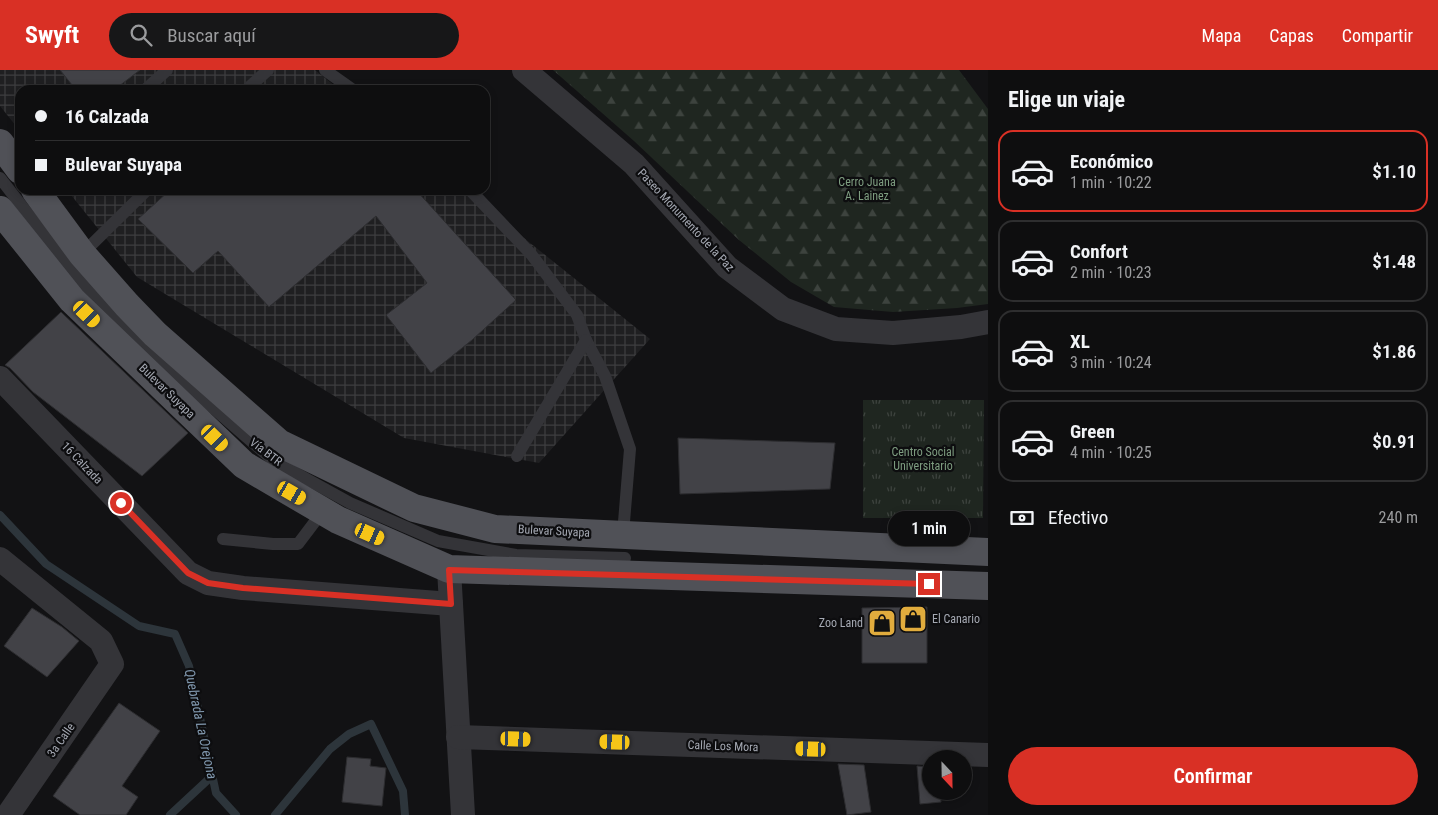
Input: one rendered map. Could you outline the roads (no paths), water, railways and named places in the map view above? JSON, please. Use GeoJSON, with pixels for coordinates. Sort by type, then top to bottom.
{"type":"FeatureCollection","features":[{"type":"Feature","properties":{"kind":"main road"},"geometry":{"type":"LineString","coordinates":[[0,143],[15,163]]}},
{"type":"Feature","properties":{"kind":"main road","name":"Bulevar Suyapa"},"geometry":{"type":"LineString","coordinates":[[39,195],[82,254],[155,334],[279,443],[414,508],[495,529],[624,546],[988,552]]}},
{"type":"Feature","properties":{"kind":"main road","name":"Bulevar Suyapa"},"geometry":{"type":"LineString","coordinates":[[0,210],[72,300],[244,465],[338,520],[449,570],[988,586]]}},
{"type":"Feature","properties":{"kind":"street","name":"Paseo Monumento de la Paz"},"geometry":{"type":"LineString","coordinates":[[524,70],[634,164],[727,267],[783,309],[836,329],[893,333],[961,327],[988,322]]}},
{"type":"Feature","properties":{"kind":"street","name":"16 Calzada"},"geometry":{"type":"LineString","coordinates":[[0,378],[188,573],[208,583],[243,588],[451,604]]}},
{"type":"Feature","properties":{"kind":"street","name":"3a Calle"},"geometry":{"type":"LineString","coordinates":[[0,559],[102,641],[112,664],[8,815]]}},
{"type":"Feature","properties":{"kind":"street"},"geometry":{"type":"LineString","coordinates":[[449,570],[463,815]]}},
{"type":"Feature","properties":{"kind":"street","name":"Calle Los Mora"},"geometry":{"type":"LineString","coordinates":[[458,737],[988,755]]}},
{"type":"Feature","properties":{"kind":"lane"},"geometry":{"type":"LineString","coordinates":[[150,85],[167,70]]}},
{"type":"Feature","properties":{"kind":"lane"},"geometry":{"type":"LineString","coordinates":[[252,85],[268,70]]}},
{"type":"Feature","properties":{"kind":"lane"},"geometry":{"type":"LineString","coordinates":[[325,70],[346,85]]}},
{"type":"Feature","properties":{"kind":"lane","name":"Vía BTR"},"geometry":{"type":"LineString","coordinates":[[0,178],[81,282],[141,345],[274,461],[350,503],[438,541],[516,555],[624,546]]}},
{"type":"Feature","properties":{"kind":"lane"},"geometry":{"type":"LineString","coordinates":[[82,254],[142,195]]}},
{"type":"Feature","properties":{"kind":"lane"},"geometry":{"type":"LineString","coordinates":[[475,195],[531,254],[577,315],[586,340],[605,376],[630,449],[624,546]]}},
{"type":"Feature","properties":{"kind":"lane"},"geometry":{"type":"LineString","coordinates":[[517,456],[586,340]]}},
{"type":"Feature","properties":{"kind":"lane"},"geometry":{"type":"LineString","coordinates":[[223,539],[273,544],[298,544],[323,511]]}},
{"type":"Feature","properties":{"kind":"waterway","name":"Quebrada La Orejona"},"geometry":{"type":"LineString","coordinates":[[0,515],[46,564],[139,626],[175,634],[189,666],[216,793],[236,815]]}},
{"type":"Feature","properties":{"kind":"waterway","name":"Quebrada La Orejona"},"geometry":{"type":"LineString","coordinates":[[275,815],[330,749],[349,734],[371,724],[403,791],[405,815]]}},
{"type":"Feature","properties":{"kind":"waterway"},"geometry":{"type":"LineString","coordinates":[[170,815],[212,776]]}},
{"type":"Feature","properties":{"kind":"place","name":"El Canario"},"geometry":{"type":"Point","coordinates":[913,619]}},
{"type":"Feature","properties":{"kind":"place","name":"Zoo Land"},"geometry":{"type":"Point","coordinates":[882,623]}},
{"type":"Feature","properties":{"kind":"park label","name":"Cerro Juana A. Lainez"},"geometry":{"type":"Point","coordinates":[867,189]}},
{"type":"Feature","properties":{"kind":"park label","name":"Centro Social Universitario"},"geometry":{"type":"Point","coordinates":[923,459]}}]}
